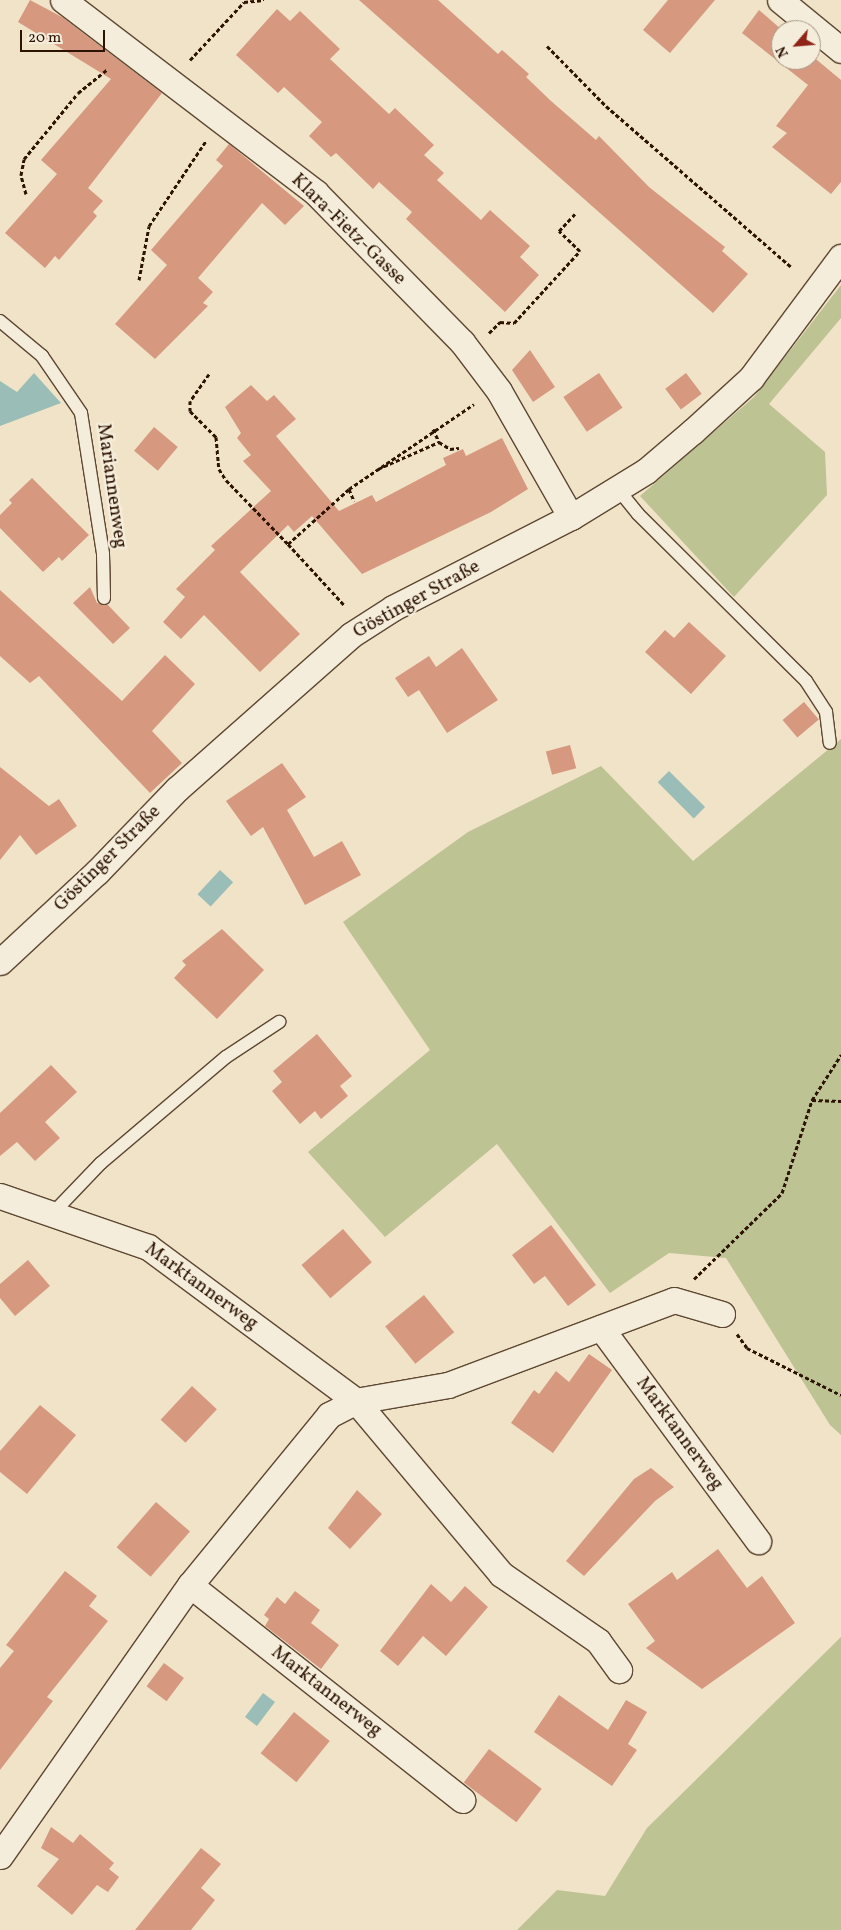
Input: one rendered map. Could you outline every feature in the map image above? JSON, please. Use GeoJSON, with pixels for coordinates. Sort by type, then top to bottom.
{"type":"FeatureCollection","features":[{"type":"Feature","properties":{"kind":"street","name":"Klara-Fietz-Gasse"},"geometry":{"type":"LineString","coordinates":[[63,0],[321,199],[462,342],[499,391],[571,517]]}},
{"type":"Feature","properties":{"kind":"street"},"geometry":{"type":"LineString","coordinates":[[780,0],[841,50]]}},
{"type":"Feature","properties":{"kind":"street","name":"Göstinger Straße"},"geometry":{"type":"LineString","coordinates":[[0,962],[97,872],[177,789],[364,627],[571,517],[617,488],[680,442],[751,378],[841,257]]}},
{"type":"Feature","properties":{"kind":"street","name":"Marktannerweg"},"geometry":{"type":"LineString","coordinates":[[0,1196],[154,1251],[356,1401],[501,1574],[598,1641],[619,1670]]}},
{"type":"Feature","properties":{"kind":"street"},"geometry":{"type":"LineString","coordinates":[[0,1856],[190,1585],[329,1415],[356,1401],[448,1385],[664,1304],[722,1314]]}},
{"type":"Feature","properties":{"kind":"street","name":"Marktannerweg"},"geometry":{"type":"LineString","coordinates":[[601,1328],[758,1541]]}},
{"type":"Feature","properties":{"kind":"street","name":"Marktannerweg"},"geometry":{"type":"LineString","coordinates":[[190,1585],[462,1800]]}},
{"type":"Feature","properties":{"kind":"lane","name":"Mariannenweg"},"geometry":{"type":"LineString","coordinates":[[0,321],[42,356],[82,413],[103,554],[104,598]]}},
{"type":"Feature","properties":{"kind":"lane"},"geometry":{"type":"LineString","coordinates":[[617,488],[638,514],[806,681],[826,712],[830,743]]}},
{"type":"Feature","properties":{"kind":"lane"},"geometry":{"type":"LineString","coordinates":[[52,1213],[101,1163],[226,1057],[279,1022]]}},
{"type":"Feature","properties":{"kind":"path"},"geometry":{"type":"LineString","coordinates":[[190,60],[244,2],[264,0]]}},
{"type":"Feature","properties":{"kind":"path"},"geometry":{"type":"LineString","coordinates":[[548,46],[606,106],[791,267]]}},
{"type":"Feature","properties":{"kind":"path"},"geometry":{"type":"LineString","coordinates":[[26,194],[21,175],[24,159],[78,93],[127,48]]}},
{"type":"Feature","properties":{"kind":"path"},"geometry":{"type":"LineString","coordinates":[[139,280],[149,226],[221,120]]}},
{"type":"Feature","properties":{"kind":"path"},"geometry":{"type":"LineString","coordinates":[[487,335],[500,322],[514,323],[580,251],[560,231],[576,212]]}},
{"type":"Feature","properties":{"kind":"path"},"geometry":{"type":"LineString","coordinates":[[209,374],[190,401],[190,411],[216,437],[219,468],[226,480],[364,627]]}},
{"type":"Feature","properties":{"kind":"path"},"geometry":{"type":"LineString","coordinates":[[288,544],[349,489],[372,472],[433,429],[499,391]]}},
{"type":"Feature","properties":{"kind":"path"},"geometry":{"type":"LineString","coordinates":[[433,429],[439,442],[450,449],[460,448]]}},
{"type":"Feature","properties":{"kind":"path"},"geometry":{"type":"LineString","coordinates":[[372,472],[439,442]]}},
{"type":"Feature","properties":{"kind":"path"},"geometry":{"type":"LineString","coordinates":[[349,489],[354,501]]}},
{"type":"Feature","properties":{"kind":"path"},"geometry":{"type":"LineString","coordinates":[[664,1304],[782,1193],[812,1100],[841,1055]]}},
{"type":"Feature","properties":{"kind":"path"},"geometry":{"type":"LineString","coordinates":[[812,1100],[841,1101]]}},
{"type":"Feature","properties":{"kind":"path"},"geometry":{"type":"LineString","coordinates":[[722,1314],[748,1348],[841,1395]]}},
{"type":"Feature","properties":{"kind":"green space"},"geometry":{"type":"Polygon","coordinates":[[[841,285],[841,318],[769,404],[825,452],[827,495],[734,597],[640,496],[754,397],[841,285]]]}},
{"type":"Feature","properties":{"kind":"green space"},"geometry":{"type":"Polygon","coordinates":[[[841,739],[841,1435],[830,1425],[726,1258],[669,1253],[610,1293],[497,1144],[385,1237],[308,1152],[430,1050],[343,922],[468,832],[601,766],[693,861],[841,739]]]}},
{"type":"Feature","properties":{"kind":"green space"},"geometry":{"type":"Polygon","coordinates":[[[841,1637],[841,1930],[517,1930],[557,1890],[605,1896],[647,1828],[841,1637]]]}},
{"type":"Feature","properties":{"kind":"water"},"geometry":{"type":"Polygon","coordinates":[[[34,373],[61,403],[0,426],[0,381],[17,392],[34,373]]]}},
{"type":"Feature","properties":{"kind":"water"},"geometry":{"type":"Polygon","coordinates":[[[669,771],[705,807],[694,818],[658,782],[669,771]]]}},
{"type":"Feature","properties":{"kind":"water"},"geometry":{"type":"Polygon","coordinates":[[[220,870],[233,882],[211,906],[197,894],[220,870]]]}},
{"type":"Feature","properties":{"kind":"water"},"geometry":{"type":"Polygon","coordinates":[[[263,1693],[275,1702],[257,1726],[245,1717],[263,1693]]]}},
{"type":"Feature","properties":{"kind":"building"},"geometry":{"type":"Polygon","coordinates":[[[30,0],[62,17],[162,93],[88,188],[103,201],[93,212],[97,216],[59,260],[55,256],[45,268],[5,233],[57,174],[41,160],[111,79],[18,22],[30,0]]]}},
{"type":"Feature","properties":{"kind":"building"},"geometry":{"type":"Polygon","coordinates":[[[359,0],[438,0],[498,54],[502,50],[529,74],[526,77],[551,101],[596,140],[599,136],[649,187],[725,247],[722,251],[748,274],[713,313],[359,0]]]}},
{"type":"Feature","properties":{"kind":"building"},"geometry":{"type":"Polygon","coordinates":[[[668,0],[715,0],[670,53],[643,30],[668,0]]]}},
{"type":"Feature","properties":{"kind":"building"},"geometry":{"type":"Polygon","coordinates":[[[277,9],[290,21],[300,11],[340,49],[330,59],[389,114],[395,108],[434,145],[424,155],[444,173],[437,180],[481,220],[490,210],[530,246],[520,257],[539,275],[505,312],[406,219],[412,212],[379,182],[373,189],[336,153],[331,157],[309,136],[322,122],[284,87],[278,93],[236,55],[277,9]]]}},
{"type":"Feature","properties":{"kind":"building"},"geometry":{"type":"Polygon","coordinates":[[[759,10],[771,20],[771,56],[742,33],[759,10]]]}},
{"type":"Feature","properties":{"kind":"building"},"geometry":{"type":"Polygon","coordinates":[[[821,63],[841,80],[841,182],[831,194],[772,147],[787,133],[776,126],[808,85],[789,70],[821,70],[821,63]]]}},
{"type":"Feature","properties":{"kind":"building"},"geometry":{"type":"Polygon","coordinates":[[[229,144],[304,206],[285,225],[262,203],[198,278],[213,292],[203,303],[208,306],[155,359],[115,324],[167,265],[151,250],[223,166],[216,160],[229,144]]]}},
{"type":"Feature","properties":{"kind":"building"},"geometry":{"type":"Polygon","coordinates":[[[530,350],[555,387],[533,402],[512,370],[530,350]]]}},
{"type":"Feature","properties":{"kind":"building"},"geometry":{"type":"Polygon","coordinates":[[[599,373],[622,408],[587,432],[563,397],[599,373]]]}},
{"type":"Feature","properties":{"kind":"building"},"geometry":{"type":"Polygon","coordinates":[[[686,373],[702,394],[681,409],[665,389],[686,373]]]}},
{"type":"Feature","properties":{"kind":"building"},"geometry":{"type":"Polygon","coordinates":[[[251,385],[267,401],[274,395],[296,419],[276,436],[339,511],[372,495],[376,502],[446,465],[443,458],[463,449],[466,456],[502,438],[528,489],[491,512],[362,574],[312,516],[294,532],[288,525],[240,572],[300,634],[260,672],[204,615],[181,639],[163,622],[185,597],[176,589],[215,550],[211,546],[271,491],[243,461],[251,455],[237,438],[241,433],[225,407],[251,385]]]}},
{"type":"Feature","properties":{"kind":"building"},"geometry":{"type":"Polygon","coordinates":[[[154,427],[178,447],[158,471],[134,451],[154,427]]]}},
{"type":"Feature","properties":{"kind":"building"},"geometry":{"type":"Polygon","coordinates":[[[32,478],[89,535],[62,561],[59,557],[43,572],[0,528],[0,515],[12,503],[9,500],[32,478]]]}},
{"type":"Feature","properties":{"kind":"building"},"geometry":{"type":"Polygon","coordinates":[[[90,587],[97,603],[108,605],[130,628],[113,644],[73,603],[90,587]]]}},
{"type":"Feature","properties":{"kind":"building"},"geometry":{"type":"Polygon","coordinates":[[[0,590],[122,701],[165,655],[195,684],[152,731],[182,763],[150,793],[39,676],[30,683],[0,656],[0,590]]]}},
{"type":"Feature","properties":{"kind":"building"},"geometry":{"type":"Polygon","coordinates":[[[689,622],[726,656],[691,694],[645,652],[665,630],[674,638],[689,622]]]}},
{"type":"Feature","properties":{"kind":"building"},"geometry":{"type":"Polygon","coordinates":[[[462,648],[498,700],[447,733],[419,690],[408,697],[395,678],[429,656],[436,667],[462,648]]]}},
{"type":"Feature","properties":{"kind":"building"},"geometry":{"type":"Polygon","coordinates":[[[804,702],[819,720],[797,738],[783,720],[804,702]]]}},
{"type":"Feature","properties":{"kind":"building"},"geometry":{"type":"Polygon","coordinates":[[[570,745],[576,768],[552,775],[546,751],[570,745]]]}},
{"type":"Feature","properties":{"kind":"building"},"geometry":{"type":"Polygon","coordinates":[[[282,763],[306,797],[287,810],[314,857],[342,841],[361,875],[305,905],[263,827],[251,836],[226,801],[282,763]]]}},
{"type":"Feature","properties":{"kind":"building"},"geometry":{"type":"Polygon","coordinates":[[[0,767],[49,806],[59,799],[77,826],[36,855],[20,835],[0,860],[0,767]]]}},
{"type":"Feature","properties":{"kind":"building"},"geometry":{"type":"Polygon","coordinates":[[[222,929],[264,970],[217,1019],[174,978],[186,965],[182,961],[222,929]]]}},
{"type":"Feature","properties":{"kind":"building"},"geometry":{"type":"Polygon","coordinates":[[[317,1034],[352,1076],[340,1086],[348,1096],[321,1119],[315,1111],[300,1124],[272,1091],[282,1082],[273,1071],[317,1034]]]}},
{"type":"Feature","properties":{"kind":"building"},"geometry":{"type":"Polygon","coordinates":[[[51,1065],[77,1092],[45,1122],[60,1138],[35,1161],[17,1142],[0,1156],[0,1113],[51,1065]]]}},
{"type":"Feature","properties":{"kind":"building"},"geometry":{"type":"Polygon","coordinates":[[[551,1225],[596,1285],[568,1306],[545,1276],[534,1284],[512,1255],[551,1225]]]}},
{"type":"Feature","properties":{"kind":"building"},"geometry":{"type":"Polygon","coordinates":[[[343,1229],[372,1262],[330,1298],[301,1265],[343,1229]]]}},
{"type":"Feature","properties":{"kind":"building"},"geometry":{"type":"Polygon","coordinates":[[[28,1260],[50,1286],[15,1316],[0,1298],[0,1284],[28,1260]]]}},
{"type":"Feature","properties":{"kind":"building"},"geometry":{"type":"Polygon","coordinates":[[[424,1295],[454,1332],[415,1364],[385,1326],[424,1295]]]}},
{"type":"Feature","properties":{"kind":"building"},"geometry":{"type":"Polygon","coordinates":[[[589,1354],[612,1370],[553,1453],[511,1423],[534,1390],[539,1394],[556,1371],[569,1382],[589,1354]]]}},
{"type":"Feature","properties":{"kind":"building"},"geometry":{"type":"Polygon","coordinates":[[[192,1386],[217,1409],[185,1443],[161,1420],[192,1386]]]}},
{"type":"Feature","properties":{"kind":"building"},"geometry":{"type":"Polygon","coordinates":[[[40,1405],[76,1435],[27,1494],[0,1472],[0,1451],[40,1405]]]}},
{"type":"Feature","properties":{"kind":"building"},"geometry":{"type":"Polygon","coordinates":[[[651,1468],[674,1487],[655,1501],[584,1576],[566,1561],[634,1479],[651,1468]]]}},
{"type":"Feature","properties":{"kind":"building"},"geometry":{"type":"Polygon","coordinates":[[[357,1490],[382,1514],[350,1549],[328,1528],[357,1490]]]}},
{"type":"Feature","properties":{"kind":"building"},"geometry":{"type":"Polygon","coordinates":[[[156,1502],[190,1532],[151,1577],[117,1547],[156,1502]]]}},
{"type":"Feature","properties":{"kind":"building"},"geometry":{"type":"Polygon","coordinates":[[[718,1549],[747,1588],[762,1576],[795,1623],[702,1689],[646,1648],[655,1641],[628,1604],[672,1572],[677,1580],[718,1549]]]}},
{"type":"Feature","properties":{"kind":"building"},"geometry":{"type":"Polygon","coordinates":[[[65,1571],[97,1596],[89,1606],[108,1621],[47,1697],[53,1701],[0,1770],[0,1668],[14,1651],[6,1645],[65,1571]]]}},
{"type":"Feature","properties":{"kind":"building"},"geometry":{"type":"Polygon","coordinates":[[[431,1584],[451,1602],[465,1586],[488,1607],[446,1656],[423,1636],[398,1666],[380,1651],[431,1584]]]}},
{"type":"Feature","properties":{"kind":"building"},"geometry":{"type":"Polygon","coordinates":[[[295,1591],[320,1610],[311,1623],[339,1645],[321,1669],[265,1626],[269,1619],[264,1615],[277,1597],[285,1604],[295,1591]]]}},
{"type":"Feature","properties":{"kind":"building"},"geometry":{"type":"Polygon","coordinates":[[[164,1663],[184,1678],[167,1701],[147,1686],[164,1663]]]}},
{"type":"Feature","properties":{"kind":"building"},"geometry":{"type":"Polygon","coordinates":[[[559,1695],[608,1730],[626,1700],[647,1712],[628,1744],[637,1750],[612,1786],[534,1732],[559,1695]]]}},
{"type":"Feature","properties":{"kind":"building"},"geometry":{"type":"Polygon","coordinates":[[[294,1712],[330,1741],[296,1782],[261,1753],[294,1712]]]}},
{"type":"Feature","properties":{"kind":"building"},"geometry":{"type":"Polygon","coordinates":[[[489,1749],[542,1789],[516,1822],[464,1783],[489,1749]]]}},
{"type":"Feature","properties":{"kind":"building"},"geometry":{"type":"Polygon","coordinates":[[[51,1827],[73,1843],[80,1834],[114,1863],[109,1869],[119,1877],[108,1892],[97,1885],[72,1915],[37,1886],[59,1859],[41,1848],[51,1827]]]}},
{"type":"Feature","properties":{"kind":"building"},"geometry":{"type":"Polygon","coordinates":[[[201,1848],[221,1864],[201,1888],[215,1900],[191,1930],[135,1930],[201,1848]]]}}]}
